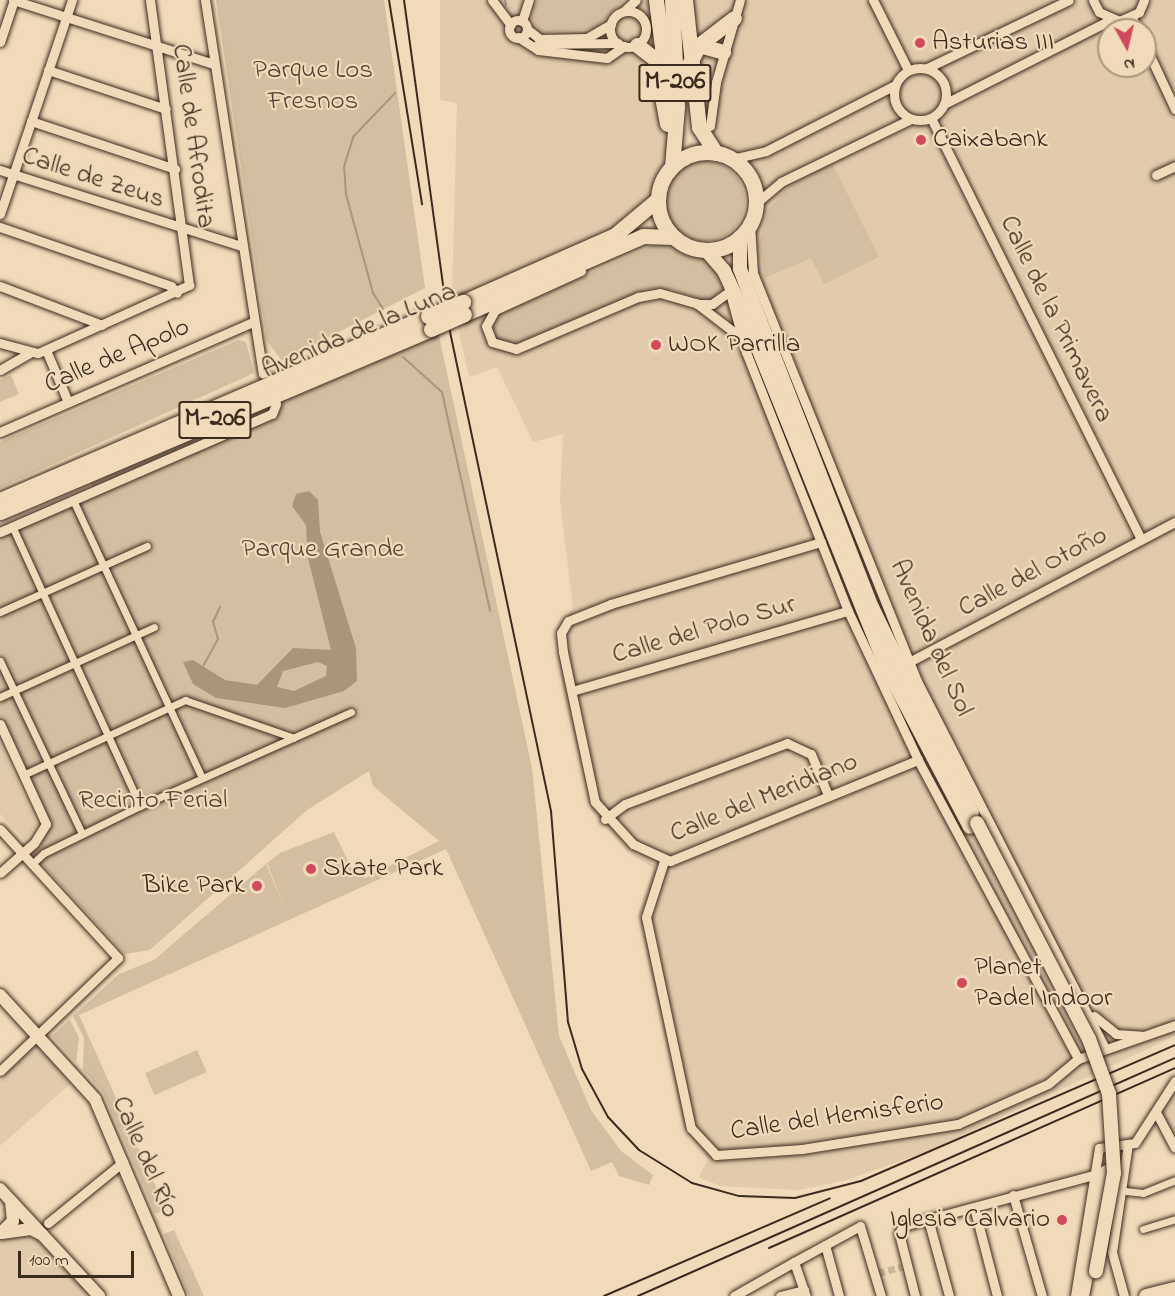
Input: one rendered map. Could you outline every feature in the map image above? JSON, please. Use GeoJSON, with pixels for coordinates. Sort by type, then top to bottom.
{"type":"FeatureCollection","features":[{"type":"Feature","properties":{"kind":"main road"},"geometry":{"type":"LineString","coordinates":[[656,0],[667,108],[669,171]]}},
{"type":"Feature","properties":{"kind":"main road","name":"M-206"},"geometry":{"type":"LineString","coordinates":[[658,199],[669,171],[677,107],[672,0]]}},
{"type":"Feature","properties":{"kind":"main road","name":"M-206"},"geometry":{"type":"LineString","coordinates":[[685,0],[688,66],[699,127],[716,153]]}},
{"type":"Feature","properties":{"kind":"main road"},"geometry":{"type":"LineString","coordinates":[[688,66],[699,45],[734,18]]}},
{"type":"Feature","properties":{"kind":"main road"},"geometry":{"type":"LineString","coordinates":[[626,45],[655,59],[667,108]]}},
{"type":"Feature","properties":{"kind":"main road"},"geometry":{"type":"LineString","coordinates":[[699,45],[723,52]]}},
{"type":"Feature","properties":{"kind":"main road"},"geometry":{"type":"LineString","coordinates":[[669,171],[693,155],[716,153],[732,159],[752,182],[756,204],[750,224],[740,237],[706,250]]}},
{"type":"Feature","properties":{"kind":"main road"},"geometry":{"type":"LineString","coordinates":[[658,199],[673,237]]}},
{"type":"Feature","properties":{"kind":"main road","name":"Avenida de la Luna"},"geometry":{"type":"LineString","coordinates":[[0,500],[65,478],[463,308],[615,235],[658,199]]}},
{"type":"Feature","properties":{"kind":"main road","name":"Avenida de la Luna"},"geometry":{"type":"LineString","coordinates":[[463,308],[643,236],[673,237]]}},
{"type":"Feature","properties":{"kind":"main road","name":"M-206"},"geometry":{"type":"LineString","coordinates":[[673,237],[706,250]]}},
{"type":"Feature","properties":{"kind":"main road","name":"Avenida del Sol"},"geometry":{"type":"LineString","coordinates":[[740,237],[740,269],[872,607],[966,801],[973,825]]}},
{"type":"Feature","properties":{"kind":"main road","name":"Avenida del Sol"},"geometry":{"type":"LineString","coordinates":[[706,250],[727,275],[888,671],[1089,1040],[1109,1094],[1114,1173],[1092,1270],[1082,1296]]}},
{"type":"Feature","properties":{"kind":"main road"},"geometry":{"type":"LineString","coordinates":[[0,494],[65,478]]}},
{"type":"Feature","properties":{"kind":"main road"},"geometry":{"type":"LineString","coordinates":[[6,523],[65,478]]}},
{"type":"Feature","properties":{"kind":"main road","name":"Avenida de la Luna"},"geometry":{"type":"LineString","coordinates":[[0,512],[65,478]]}},
{"type":"Feature","properties":{"kind":"main road","name":"Avenida del Sol"},"geometry":{"type":"LineString","coordinates":[[1091,1296],[1092,1270]]}},
{"type":"Feature","properties":{"kind":"main road"},"geometry":{"type":"LineString","coordinates":[[1146,1296],[1175,1289]]}},
{"type":"Feature","properties":{"kind":"street"},"geometry":{"type":"LineString","coordinates":[[0,42],[14,0],[158,48],[214,64]]}},
{"type":"Feature","properties":{"kind":"street"},"geometry":{"type":"LineString","coordinates":[[0,214],[72,0]]}},
{"type":"Feature","properties":{"kind":"street","name":"Calle de Afrodita"},"geometry":{"type":"LineString","coordinates":[[150,0],[191,279],[177,293]]}},
{"type":"Feature","properties":{"kind":"street"},"geometry":{"type":"LineString","coordinates":[[206,0],[252,322],[263,374]]}},
{"type":"Feature","properties":{"kind":"street"},"geometry":{"type":"LineString","coordinates":[[492,0],[511,25],[538,50],[607,58],[626,45],[646,25],[635,12],[624,11]]}},
{"type":"Feature","properties":{"kind":"street"},"geometry":{"type":"LineString","coordinates":[[522,34],[522,21],[530,0]]}},
{"type":"Feature","properties":{"kind":"street"},"geometry":{"type":"LineString","coordinates":[[522,34],[540,39],[587,38],[611,24],[636,0]]}},
{"type":"Feature","properties":{"kind":"street"},"geometry":{"type":"LineString","coordinates":[[710,126],[723,52],[740,0]]}},
{"type":"Feature","properties":{"kind":"street"},"geometry":{"type":"LineString","coordinates":[[873,0],[908,70]]}},
{"type":"Feature","properties":{"kind":"street"},"geometry":{"type":"LineString","coordinates":[[732,159],[766,151],[894,85],[908,70],[927,68],[1069,0]]}},
{"type":"Feature","properties":{"kind":"street"},"geometry":{"type":"LineString","coordinates":[[1093,0],[1108,18]]}},
{"type":"Feature","properties":{"kind":"street"},"geometry":{"type":"LineString","coordinates":[[1132,18],[1146,1]]}},
{"type":"Feature","properties":{"kind":"street"},"geometry":{"type":"LineString","coordinates":[[511,25],[522,21]]}},
{"type":"Feature","properties":{"kind":"street"},"geometry":{"type":"LineString","coordinates":[[611,24],[626,45]]}},
{"type":"Feature","properties":{"kind":"street"},"geometry":{"type":"LineString","coordinates":[[756,204],[781,182],[910,119],[931,118],[944,104],[1097,27]]}},
{"type":"Feature","properties":{"kind":"street"},"geometry":{"type":"LineString","coordinates":[[927,68],[943,81],[944,104]]}},
{"type":"Feature","properties":{"kind":"street"},"geometry":{"type":"LineString","coordinates":[[48,70],[166,109]]}},
{"type":"Feature","properties":{"kind":"street"},"geometry":{"type":"LineString","coordinates":[[1157,71],[1175,109]]}},
{"type":"Feature","properties":{"kind":"street"},"geometry":{"type":"LineString","coordinates":[[894,85],[896,107],[910,119]]}},
{"type":"Feature","properties":{"kind":"street","name":"Calle de la Primavera"},"geometry":{"type":"LineString","coordinates":[[931,118],[1141,540]]}},
{"type":"Feature","properties":{"kind":"street"},"geometry":{"type":"LineString","coordinates":[[31,121],[175,169]]}},
{"type":"Feature","properties":{"kind":"street"},"geometry":{"type":"LineString","coordinates":[[1156,175],[1175,166]]}},
{"type":"Feature","properties":{"kind":"street","name":"Calle de Zeus"},"geometry":{"type":"LineString","coordinates":[[0,170],[184,231],[241,246]]}},
{"type":"Feature","properties":{"kind":"street","name":"Avenida del Sol"},"geometry":{"type":"LineString","coordinates":[[750,224],[753,273],[929,704],[1090,1011],[1104,1047]]}},
{"type":"Feature","properties":{"kind":"street"},"geometry":{"type":"LineString","coordinates":[[0,227],[171,286],[177,293],[46,350],[29,353],[0,370]]}},
{"type":"Feature","properties":{"kind":"street"},"geometry":{"type":"LineString","coordinates":[[643,236],[488,318],[487,334],[496,346],[526,346],[648,294],[712,304],[727,293]]}},
{"type":"Feature","properties":{"kind":"street"},"geometry":{"type":"LineString","coordinates":[[727,275],[727,293],[742,340],[848,611],[918,760],[1078,1059],[1104,1047],[1148,1036],[1175,1025]]}},
{"type":"Feature","properties":{"kind":"street"},"geometry":{"type":"LineString","coordinates":[[0,286],[102,325]]}},
{"type":"Feature","properties":{"kind":"street"},"geometry":{"type":"LineString","coordinates":[[696,303],[727,322],[742,340]]}},
{"type":"Feature","properties":{"kind":"street","name":"Calle de Apolo"},"geometry":{"type":"LineString","coordinates":[[0,432],[252,322]]}},
{"type":"Feature","properties":{"kind":"street"},"geometry":{"type":"LineString","coordinates":[[0,343],[29,353]]}},
{"type":"Feature","properties":{"kind":"street"},"geometry":{"type":"LineString","coordinates":[[46,350],[68,402]]}},
{"type":"Feature","properties":{"kind":"street"},"geometry":{"type":"LineString","coordinates":[[0,532],[6,523],[73,500],[272,414],[276,404]]}},
{"type":"Feature","properties":{"kind":"street"},"geometry":{"type":"LineString","coordinates":[[73,500],[202,778]]}},
{"type":"Feature","properties":{"kind":"street","name":"Calle del Otoño"},"geometry":{"type":"LineString","coordinates":[[911,661],[1175,522]]}},
{"type":"Feature","properties":{"kind":"street"},"geometry":{"type":"LineString","coordinates":[[6,523],[43,593],[140,806]]}},
{"type":"Feature","properties":{"kind":"street","name":"Calle del Meridiano"},"geometry":{"type":"LineString","coordinates":[[821,542],[573,618],[561,641],[592,795],[605,819],[664,861],[918,760]]}},
{"type":"Feature","properties":{"kind":"street"},"geometry":{"type":"LineString","coordinates":[[0,612],[147,546]]}},
{"type":"Feature","properties":{"kind":"street","name":"Calle del Polo Sur"},"geometry":{"type":"LineString","coordinates":[[572,691],[848,611]]}},
{"type":"Feature","properties":{"kind":"street"},"geometry":{"type":"LineString","coordinates":[[0,697],[154,627]]}},
{"type":"Feature","properties":{"kind":"street"},"geometry":{"type":"LineString","coordinates":[[0,661],[82,834]]}},
{"type":"Feature","properties":{"kind":"street"},"geometry":{"type":"LineString","coordinates":[[23,774],[185,700],[294,738]]}},
{"type":"Feature","properties":{"kind":"street"},"geometry":{"type":"LineString","coordinates":[[929,704],[966,801]]}},
{"type":"Feature","properties":{"kind":"street"},"geometry":{"type":"LineString","coordinates":[[32,864],[82,834],[140,806],[351,712]]}},
{"type":"Feature","properties":{"kind":"street"},"geometry":{"type":"LineString","coordinates":[[0,724],[46,824],[23,853],[0,873]]}},
{"type":"Feature","properties":{"kind":"street"},"geometry":{"type":"LineString","coordinates":[[605,819],[625,804],[787,743],[811,754],[828,795]]}},
{"type":"Feature","properties":{"kind":"street"},"geometry":{"type":"LineString","coordinates":[[0,829],[118,958],[0,1071]]}},
{"type":"Feature","properties":{"kind":"street","name":"Calle del Hemisferio"},"geometry":{"type":"LineString","coordinates":[[664,861],[646,917],[691,1128],[716,1155],[792,1150],[958,1124],[1048,1084],[1078,1059]]}},
{"type":"Feature","properties":{"kind":"street","name":"Calle del Río"},"geometry":{"type":"LineString","coordinates":[[0,995],[95,1099],[178,1296]]}},
{"type":"Feature","properties":{"kind":"street"},"geometry":{"type":"LineString","coordinates":[[1090,1011],[1116,1034],[1148,1036]]}},
{"type":"Feature","properties":{"kind":"street"},"geometry":{"type":"LineString","coordinates":[[1124,1296],[1112,1252],[1128,1144],[1157,1114],[1175,1081]]}},
{"type":"Feature","properties":{"kind":"street"},"geometry":{"type":"LineString","coordinates":[[1157,1114],[1175,1148]]}},
{"type":"Feature","properties":{"kind":"street"},"geometry":{"type":"LineString","coordinates":[[1075,1296],[1099,1148],[1128,1144]]}},
{"type":"Feature","properties":{"kind":"street"},"geometry":{"type":"LineString","coordinates":[[48,1223],[123,1162]]}},
{"type":"Feature","properties":{"kind":"street"},"geometry":{"type":"LineString","coordinates":[[915,1296],[904,1266],[899,1233],[903,1226],[1094,1175]]}},
{"type":"Feature","properties":{"kind":"street"},"geometry":{"type":"LineString","coordinates":[[1125,1191],[1149,1192],[1175,1180]]}},
{"type":"Feature","properties":{"kind":"street"},"geometry":{"type":"LineString","coordinates":[[0,1189],[99,1296]]}},
{"type":"Feature","properties":{"kind":"street"},"geometry":{"type":"LineString","coordinates":[[1013,1195],[1042,1296]]}},
{"type":"Feature","properties":{"kind":"street"},"geometry":{"type":"LineString","coordinates":[[5,1233],[13,1221],[11,1201]]}},
{"type":"Feature","properties":{"kind":"street"},"geometry":{"type":"LineString","coordinates":[[974,1207],[997,1296]]}},
{"type":"Feature","properties":{"kind":"street"},"geometry":{"type":"LineString","coordinates":[[5,1233],[24,1213]]}},
{"type":"Feature","properties":{"kind":"street"},"geometry":{"type":"LineString","coordinates":[[928,1219],[949,1296]]}},
{"type":"Feature","properties":{"kind":"street"},"geometry":{"type":"LineString","coordinates":[[1143,1229],[1175,1219]]}},
{"type":"Feature","properties":{"kind":"street"},"geometry":{"type":"LineString","coordinates":[[736,1296],[860,1226],[877,1274],[881,1296]]}},
{"type":"Feature","properties":{"kind":"street"},"geometry":{"type":"LineString","coordinates":[[5,1233],[35,1230],[50,1241]]}},
{"type":"Feature","properties":{"kind":"street"},"geometry":{"type":"LineString","coordinates":[[825,1245],[839,1296]]}},
{"type":"Feature","properties":{"kind":"street"},"geometry":{"type":"LineString","coordinates":[[780,1296],[805,1293],[794,1262]]}},
{"type":"Feature","properties":{"kind":"shaded area"},"geometry":{"type":"Polygon","coordinates":[[[440,0],[672,0],[669,170],[658,199],[647,212],[463,302],[452,297],[457,103],[440,100],[440,0]]]}},
{"type":"Feature","properties":{"kind":"shaded area"},"geometry":{"type":"Polygon","coordinates":[[[685,0],[1175,0],[1175,1036],[931,1150],[847,1180],[799,1190],[720,1186],[699,1177],[708,1159],[684,1127],[638,914],[654,869],[628,852],[592,811],[563,693],[556,630],[573,608],[560,501],[563,434],[533,442],[497,367],[469,377],[457,323],[643,236],[673,237],[706,250],[717,260],[889,671],[898,667],[753,308],[740,237],[754,214],[755,194],[746,172],[706,143],[685,0]]]}},
{"type":"Feature","properties":{"kind":"shaded area"},"geometry":{"type":"Polygon","coordinates":[[[309,491],[318,500],[320,532],[356,648],[357,681],[344,691],[285,708],[216,698],[193,684],[183,662],[193,660],[225,680],[257,685],[293,648],[331,650],[308,558],[306,525],[292,506],[296,494],[309,491]],[[318,662],[283,671],[277,687],[294,691],[326,676],[327,666],[318,662]]]}},
{"type":"Feature","properties":{"kind":"shaded area"},"geometry":{"type":"Polygon","coordinates":[[[0,743],[37,824],[25,840],[0,814],[0,743]]]}},
{"type":"Feature","properties":{"kind":"shaded area"},"geometry":{"type":"Polygon","coordinates":[[[38,1037],[76,1079],[0,1146],[0,1071],[38,1037]]]}},
{"type":"Feature","properties":{"kind":"shaded area"},"geometry":{"type":"Polygon","coordinates":[[[1175,1081],[1175,1148],[1157,1114],[1175,1081]]]}},
{"type":"Feature","properties":{"kind":"shaded area"},"geometry":{"type":"Polygon","coordinates":[[[31,1229],[99,1296],[0,1296],[0,1234],[31,1229]]]}},
{"type":"Feature","properties":{"kind":"green space","name":"Parque Los Fresnos"},"geometry":{"type":"Polygon","coordinates":[[[216,0],[384,0],[425,288],[282,361],[267,341],[216,0]]]}},
{"type":"Feature","properties":{"kind":"green space"},"geometry":{"type":"Polygon","coordinates":[[[537,0],[623,0],[595,29],[546,32],[539,31],[532,17],[537,0]]]}},
{"type":"Feature","properties":{"kind":"green space"},"geometry":{"type":"Polygon","coordinates":[[[705,161],[720,164],[733,173],[742,186],[745,201],[742,216],[733,229],[720,238],[705,241],[690,238],[677,229],[668,216],[665,201],[668,186],[677,173],[690,164],[705,161]]]}},
{"type":"Feature","properties":{"kind":"green space"},"geometry":{"type":"Polygon","coordinates":[[[832,163],[879,257],[824,284],[811,258],[765,278],[759,244],[769,209],[788,187],[832,163]]]}},
{"type":"Feature","properties":{"kind":"green space"},"geometry":{"type":"Polygon","coordinates":[[[659,243],[710,262],[720,276],[722,294],[708,301],[674,290],[646,289],[520,342],[497,341],[491,333],[500,312],[659,243]]]}},
{"type":"Feature","properties":{"kind":"green space"},"geometry":{"type":"Polygon","coordinates":[[[438,331],[532,768],[559,1036],[591,1110],[621,1151],[653,1175],[649,1185],[619,1176],[612,1162],[591,1171],[446,849],[79,1015],[167,1212],[155,1213],[103,1092],[83,1070],[84,1038],[73,1016],[119,974],[154,960],[266,864],[285,908],[267,863],[280,853],[334,832],[354,874],[365,878],[439,841],[373,786],[369,771],[307,810],[150,950],[125,954],[28,849],[45,831],[0,724],[0,532],[94,490],[90,482],[196,433],[438,331]]]}},
{"type":"Feature","properties":{"kind":"green space"},"geometry":{"type":"Polygon","coordinates":[[[239,340],[246,342],[254,373],[0,488],[0,442],[239,340]]]}},
{"type":"Feature","properties":{"kind":"green space"},"geometry":{"type":"Polygon","coordinates":[[[11,375],[19,394],[0,402],[0,380],[11,375]]]}},
{"type":"Feature","properties":{"kind":"green space"},"geometry":{"type":"Polygon","coordinates":[[[70,1020],[79,1038],[76,1062],[52,1036],[70,1020]]]}},
{"type":"Feature","properties":{"kind":"green space"},"geometry":{"type":"Polygon","coordinates":[[[197,1050],[207,1072],[155,1095],[145,1073],[197,1050]]]}},
{"type":"Feature","properties":{"kind":"green space"},"geometry":{"type":"Polygon","coordinates":[[[174,1230],[204,1296],[189,1296],[164,1234],[174,1230]]]}},
{"type":"Feature","properties":{"kind":"waterway"},"geometry":{"type":"LineString","coordinates":[[505,0],[506,5]]}},
{"type":"Feature","properties":{"kind":"waterway"},"geometry":{"type":"LineString","coordinates":[[383,309],[373,293],[346,194],[344,167],[353,137],[395,93]]}},
{"type":"Feature","properties":{"kind":"waterway"},"geometry":{"type":"LineString","coordinates":[[403,357],[442,392],[490,611]]}},
{"type":"Feature","properties":{"kind":"waterway"},"geometry":{"type":"LineString","coordinates":[[202,668],[218,639],[213,622],[220,607]]}},
{"type":"Feature","properties":{"kind":"tunnel"},"geometry":{"type":"LineString","coordinates":[[878,1273],[901,1267]]}},
{"type":"Feature","properties":{"kind":"railway"},"geometry":{"type":"LineString","coordinates":[[389,0],[422,204]]}},
{"type":"Feature","properties":{"kind":"railway"},"geometry":{"type":"LineString","coordinates":[[404,0],[449,327],[551,811],[568,1022],[582,1069],[608,1117],[639,1150],[692,1183],[739,1196],[795,1198],[861,1181],[1175,1045]]}},
{"type":"Feature","properties":{"kind":"railway"},"geometry":{"type":"LineString","coordinates":[[638,1296],[1175,1058]]}},
{"type":"Feature","properties":{"kind":"railway"},"geometry":{"type":"LineString","coordinates":[[769,1248],[1175,1068]]}},
{"type":"Feature","properties":{"kind":"railway"},"geometry":{"type":"LineString","coordinates":[[604,1296],[830,1198]]}},
{"type":"Feature","properties":{"kind":"place","name":"Asturias III"},"geometry":{"type":"Point","coordinates":[920,43]}},
{"type":"Feature","properties":{"kind":"place","name":"Caixabank"},"geometry":{"type":"Point","coordinates":[921,140]}},
{"type":"Feature","properties":{"kind":"place","name":"WOK Parrilla"},"geometry":{"type":"Point","coordinates":[656,345]}},
{"type":"Feature","properties":{"kind":"place","name":"Skate Park"},"geometry":{"type":"Point","coordinates":[311,869]}},
{"type":"Feature","properties":{"kind":"place","name":"Bike Park"},"geometry":{"type":"Point","coordinates":[257,886]}},
{"type":"Feature","properties":{"kind":"place","name":"Planet Padel Indoor"},"geometry":{"type":"Point","coordinates":[962,983]}},
{"type":"Feature","properties":{"kind":"place","name":"Iglesia Calvario"},"geometry":{"type":"Point","coordinates":[1062,1220]}},
{"type":"Feature","properties":{"kind":"park label","name":"Parque Grande"},"geometry":{"type":"Point","coordinates":[323,550]}},
{"type":"Feature","properties":{"kind":"park label","name":"Recinto Ferial"},"geometry":{"type":"Point","coordinates":[153,801]}}]}
